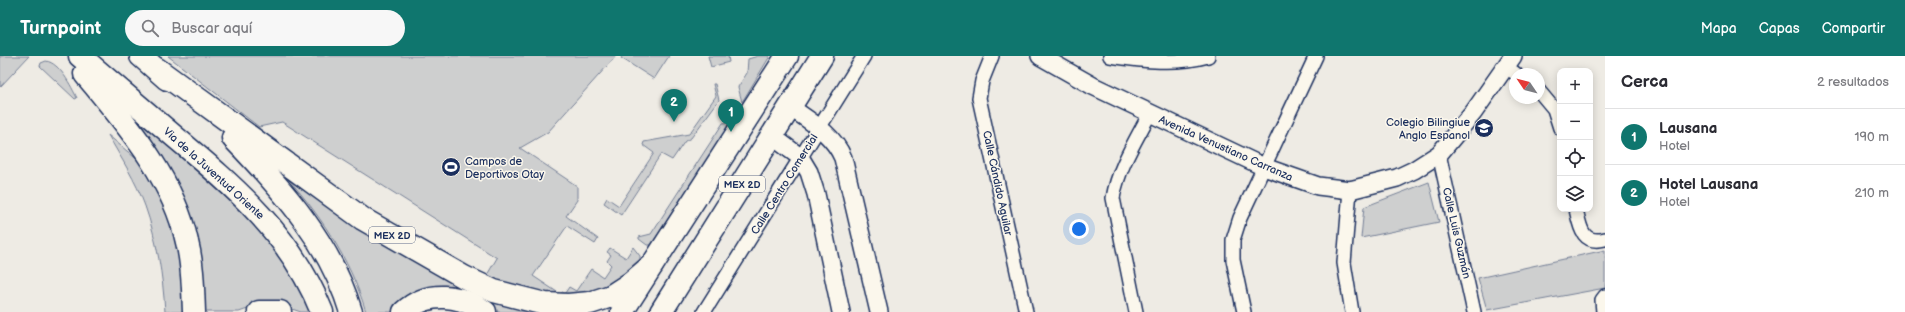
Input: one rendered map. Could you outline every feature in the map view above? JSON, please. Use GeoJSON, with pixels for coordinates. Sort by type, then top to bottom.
{"type":"FeatureCollection","features":[{"type":"Feature","properties":{"kind":"highway"},"geometry":{"type":"LineString","coordinates":[[71,56],[135,138],[169,188],[188,242],[192,271],[194,312]]}},
{"type":"Feature","properties":{"kind":"highway","name":"Via de la Juventud Oriente"},"geometry":{"type":"LineString","coordinates":[[80,56],[210,166],[253,206],[268,222],[294,257],[308,281],[322,312]]}},
{"type":"Feature","properties":{"kind":"highway","name":"MEX 2D"},"geometry":{"type":"LineString","coordinates":[[149,63],[363,219],[464,277],[494,291],[545,304],[568,305],[590,303],[611,296],[631,283],[652,265],[787,56]]}},
{"type":"Feature","properties":{"kind":"highway","name":"MEX 2D"},"geometry":{"type":"LineString","coordinates":[[661,312],[822,56]]}},
{"type":"Feature","properties":{"kind":"highway"},"geometry":{"type":"LineString","coordinates":[[149,63],[232,138],[296,208],[324,248],[341,282],[351,312]]}},
{"type":"Feature","properties":{"kind":"highway"},"geometry":{"type":"LineString","coordinates":[[622,312],[652,265]]}},
{"type":"Feature","properties":{"kind":"highway"},"geometry":{"type":"LineString","coordinates":[[404,312],[410,307],[426,299],[444,296],[464,300],[485,312]]}},
{"type":"Feature","properties":{"kind":"highway"},"geometry":{"type":"LineString","coordinates":[[259,312],[280,312]]}},
{"type":"Feature","properties":{"kind":"street","name":"Calle Centro Comercial"},"geometry":{"type":"LineString","coordinates":[[704,312],[864,56]]}},
{"type":"Feature","properties":{"kind":"street","name":"Calle Cándido Aguilar"},"geometry":{"type":"LineString","coordinates":[[992,56],[982,81],[979,98],[1026,312]]}},
{"type":"Feature","properties":{"kind":"street","name":"Avenida Venustiano Carranza"},"geometry":{"type":"LineString","coordinates":[[1040,56],[1093,86],[1264,167],[1318,186],[1350,190],[1397,178],[1414,170],[1439,154],[1511,65]]}},
{"type":"Feature","properties":{"kind":"street"},"geometry":{"type":"LineString","coordinates":[[1110,56],[1164,62],[1190,61],[1208,56]]}},
{"type":"Feature","properties":{"kind":"street"},"geometry":{"type":"LineString","coordinates":[[1244,312],[1233,260],[1233,240],[1240,218],[1316,56]]}},
{"type":"Feature","properties":{"kind":"street"},"geometry":{"type":"LineString","coordinates":[[1545,98],[1554,109],[1557,118]]}},
{"type":"Feature","properties":{"kind":"street"},"geometry":{"type":"LineString","coordinates":[[790,107],[819,127],[834,142],[843,158],[879,312]]}},
{"type":"Feature","properties":{"kind":"street"},"geometry":{"type":"LineString","coordinates":[[1136,312],[1113,198],[1115,185],[1121,171],[1150,113]]}},
{"type":"Feature","properties":{"kind":"street"},"geometry":{"type":"LineString","coordinates":[[772,136],[800,157],[809,172],[842,312]]}},
{"type":"Feature","properties":{"kind":"street","name":"Calle Luis Guzmán"},"geometry":{"type":"LineString","coordinates":[[1439,154],[1474,312]]}},
{"type":"Feature","properties":{"kind":"street"},"geometry":{"type":"LineString","coordinates":[[1350,190],[1344,263],[1352,312]]}},
{"type":"Feature","properties":{"kind":"street"},"geometry":{"type":"LineString","coordinates":[[1577,212],[1582,232],[1586,238],[1592,241],[1603,240]]}},
{"type":"Feature","properties":{"kind":"shaded area"},"geometry":{"type":"Polygon","coordinates":[[[0,56],[29,56],[0,87],[0,56]]]}},
{"type":"Feature","properties":{"kind":"shaded area","name":"Campos de Deportivos Otay"},"geometry":{"type":"Polygon","coordinates":[[[168,56],[616,56],[548,132],[520,148],[577,186],[577,200],[566,216],[598,239],[595,244],[567,226],[533,276],[560,294],[562,292],[565,293],[569,287],[576,291],[591,269],[603,277],[611,265],[607,261],[611,255],[607,252],[610,248],[626,258],[633,247],[640,256],[640,262],[623,277],[594,291],[554,296],[499,284],[487,275],[497,258],[282,122],[259,127],[168,56]]]}},
{"type":"Feature","properties":{"kind":"shaded area"},"geometry":{"type":"Polygon","coordinates":[[[622,56],[669,56],[654,79],[621,58],[622,56]]]}},
{"type":"Feature","properties":{"kind":"shaded area"},"geometry":{"type":"Polygon","coordinates":[[[708,56],[728,56],[729,62],[711,67],[708,56]]]}},
{"type":"Feature","properties":{"kind":"shaded area"},"geometry":{"type":"Polygon","coordinates":[[[758,56],[770,56],[742,102],[738,87],[747,73],[748,59],[758,56]]]}},
{"type":"Feature","properties":{"kind":"shaded area"},"geometry":{"type":"Polygon","coordinates":[[[46,61],[56,66],[60,70],[77,98],[75,99],[40,66],[41,63],[46,61]]]}},
{"type":"Feature","properties":{"kind":"shaded area"},"geometry":{"type":"Polygon","coordinates":[[[713,84],[715,84],[719,100],[691,138],[685,141],[672,160],[661,154],[621,215],[604,203],[607,198],[619,206],[654,153],[643,145],[644,142],[689,134],[716,96],[713,84]]]}},
{"type":"Feature","properties":{"kind":"shaded area"},"geometry":{"type":"Polygon","coordinates":[[[122,105],[249,218],[287,264],[312,312],[301,312],[286,307],[259,305],[239,312],[201,312],[200,282],[122,105]]]}},
{"type":"Feature","properties":{"kind":"shaded area"},"geometry":{"type":"Polygon","coordinates":[[[731,122],[651,245],[647,245],[639,239],[639,237],[651,234],[723,123],[731,122]]]}},
{"type":"Feature","properties":{"kind":"shaded area"},"geometry":{"type":"Polygon","coordinates":[[[108,135],[140,162],[159,190],[179,247],[185,312],[165,312],[159,258],[145,206],[128,170],[108,135]]]}},
{"type":"Feature","properties":{"kind":"shaded area"},"geometry":{"type":"Polygon","coordinates":[[[280,170],[458,281],[529,312],[493,312],[478,302],[394,309],[392,312],[366,312],[342,254],[320,219],[280,170]]]}},
{"type":"Feature","properties":{"kind":"shaded area"},"geometry":{"type":"Polygon","coordinates":[[[1429,182],[1439,222],[1361,238],[1364,207],[1429,182]]]}},
{"type":"Feature","properties":{"kind":"shaded area"},"geometry":{"type":"Polygon","coordinates":[[[1605,250],[1605,288],[1487,310],[1478,278],[1605,250]]]}},
{"type":"Feature","properties":{"kind":"place","name":"Hotel Lausana"},"geometry":{"type":"Point","coordinates":[674,122]}},
{"type":"Feature","properties":{"kind":"place","name":"Colegio Bilingiue Anglo Espanol"},"geometry":{"type":"Point","coordinates":[1484,128]}},
{"type":"Feature","properties":{"kind":"place","name":"Lausana"},"geometry":{"type":"Point","coordinates":[731,132]}},
{"type":"Feature","properties":{"kind":"place","name":"Campos de Deportivos Otay"},"geometry":{"type":"Point","coordinates":[451,167]}}]}
